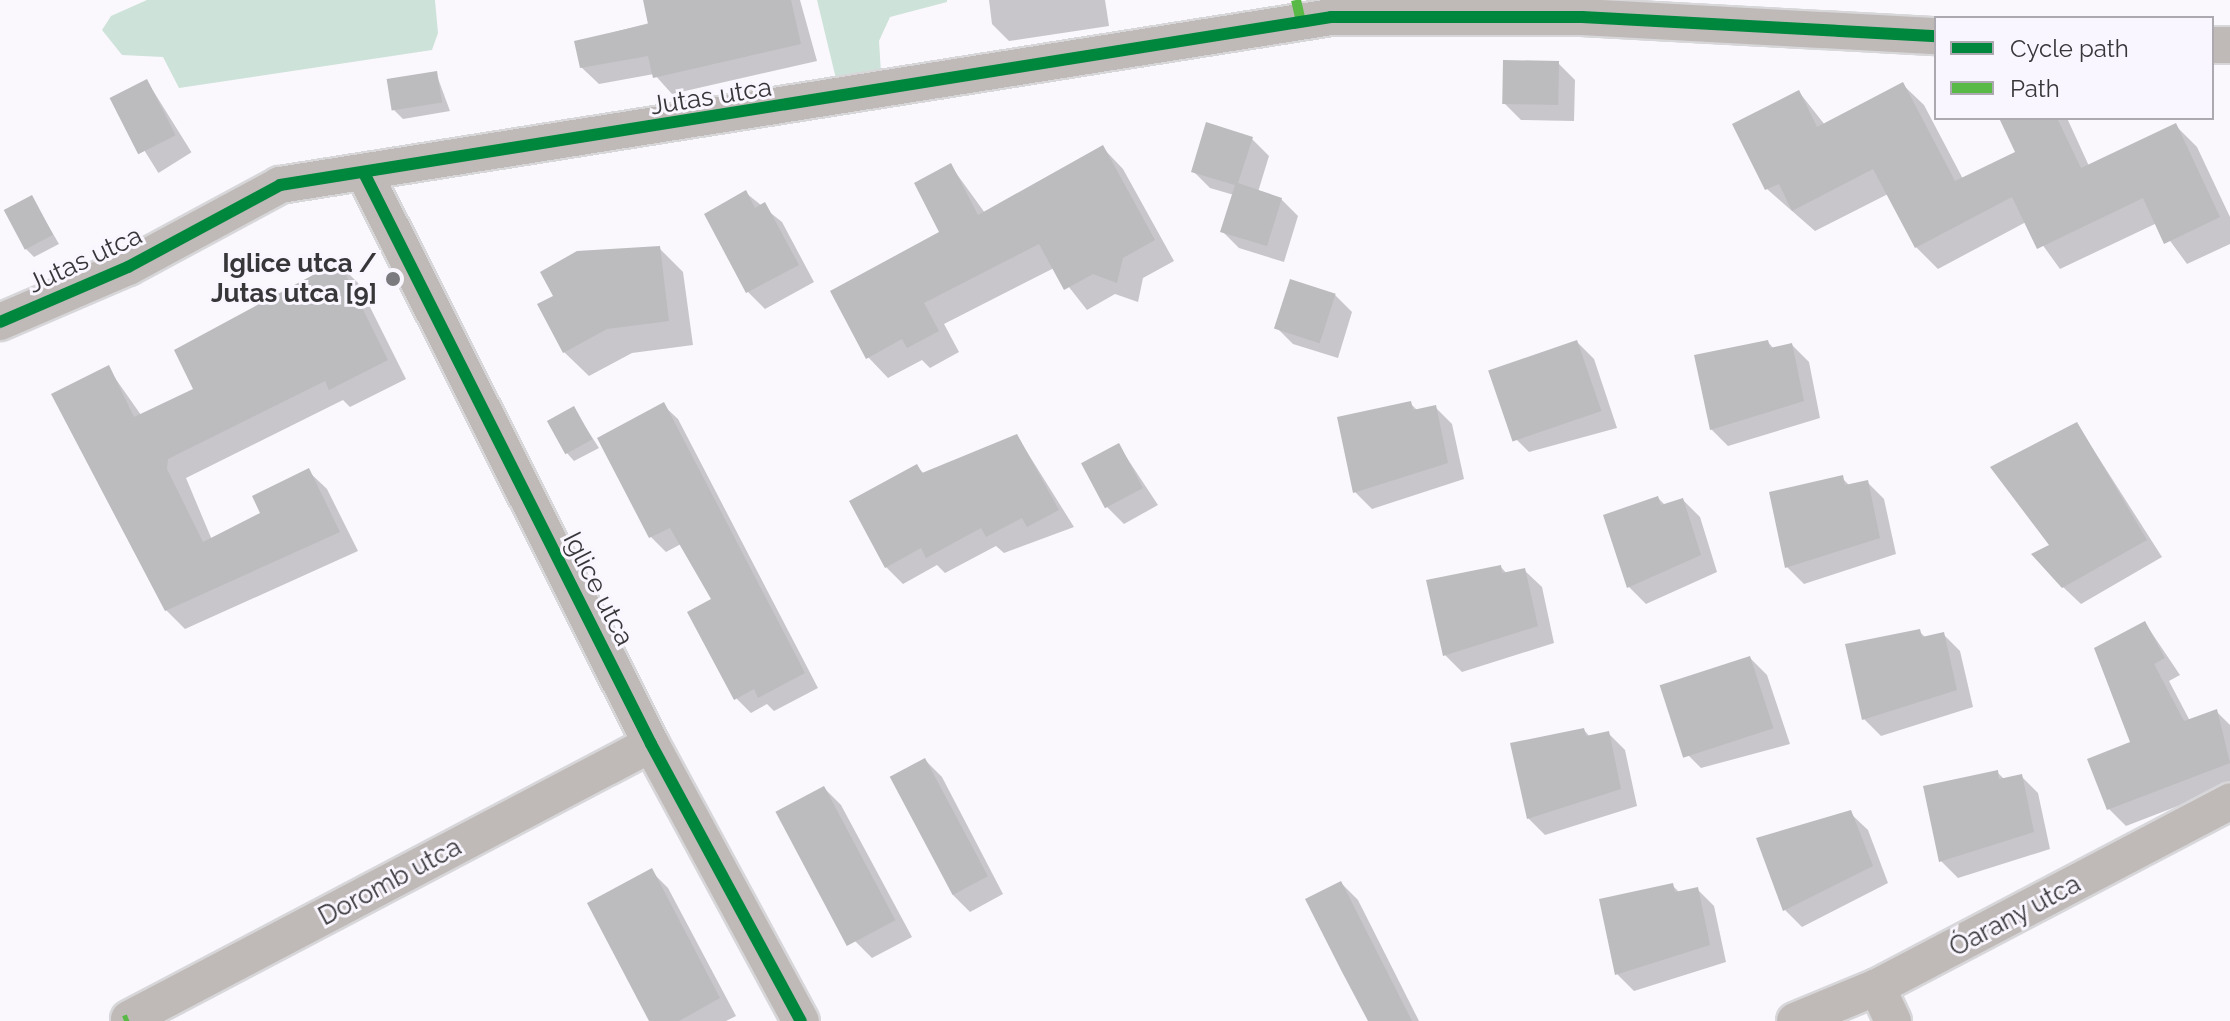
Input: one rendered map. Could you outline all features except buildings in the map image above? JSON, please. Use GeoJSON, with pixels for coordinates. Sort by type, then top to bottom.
{"type":"FeatureCollection","features":[{"type":"Feature","properties":{"kind":"street","name":"Jutas utca"},"geometry":{"type":"LineString","coordinates":[[0,322],[128,267],[280,185],[1331,17],[1582,17],[1934,36]]}},
{"type":"Feature","properties":{"kind":"street","name":"Iglice utca"},"geometry":{"type":"LineString","coordinates":[[364,173],[651,744],[801,1021]]}},
{"type":"Feature","properties":{"kind":"street","name":"Doromb utca"},"geometry":{"type":"LineString","coordinates":[[129,1019],[651,744]]}},
{"type":"Feature","properties":{"kind":"street","name":"Óarany utca"},"geometry":{"type":"LineString","coordinates":[[1795,1021],[1877,987],[2230,802]]}},
{"type":"Feature","properties":{"kind":"street"},"geometry":{"type":"LineString","coordinates":[[1877,987],[1893,1021]]}},
{"type":"Feature","properties":{"kind":"green space"},"geometry":{"type":"Polygon","coordinates":[[[147,0],[435,0],[438,33],[432,50],[179,88],[163,57],[122,55],[102,30],[111,16],[147,0]]]}},
{"type":"Feature","properties":{"kind":"green space"},"geometry":{"type":"Polygon","coordinates":[[[817,0],[947,2],[890,17],[879,41],[881,73],[837,83],[817,0]]]}},
{"type":"Feature","properties":{"kind":"marked path"},"geometry":{"type":"LineString","coordinates":[[1296,0],[1301,22]]}},
{"type":"Feature","properties":{"kind":"marked path"},"geometry":{"type":"LineString","coordinates":[[124,1021],[129,1019]]}},
{"type":"Feature","properties":{"kind":"cycle path"},"geometry":{"type":"LineString","coordinates":[[0,322],[128,267],[280,185],[1331,17],[1582,17],[1934,36]]}},
{"type":"Feature","properties":{"kind":"cycle path"},"geometry":{"type":"LineString","coordinates":[[364,173],[651,744],[801,1021]]}},
{"type":"Feature","properties":{"kind":"place","name":"Iglice utca / Jutas utca [9]"},"geometry":{"type":"Point","coordinates":[393,279]}}]}
